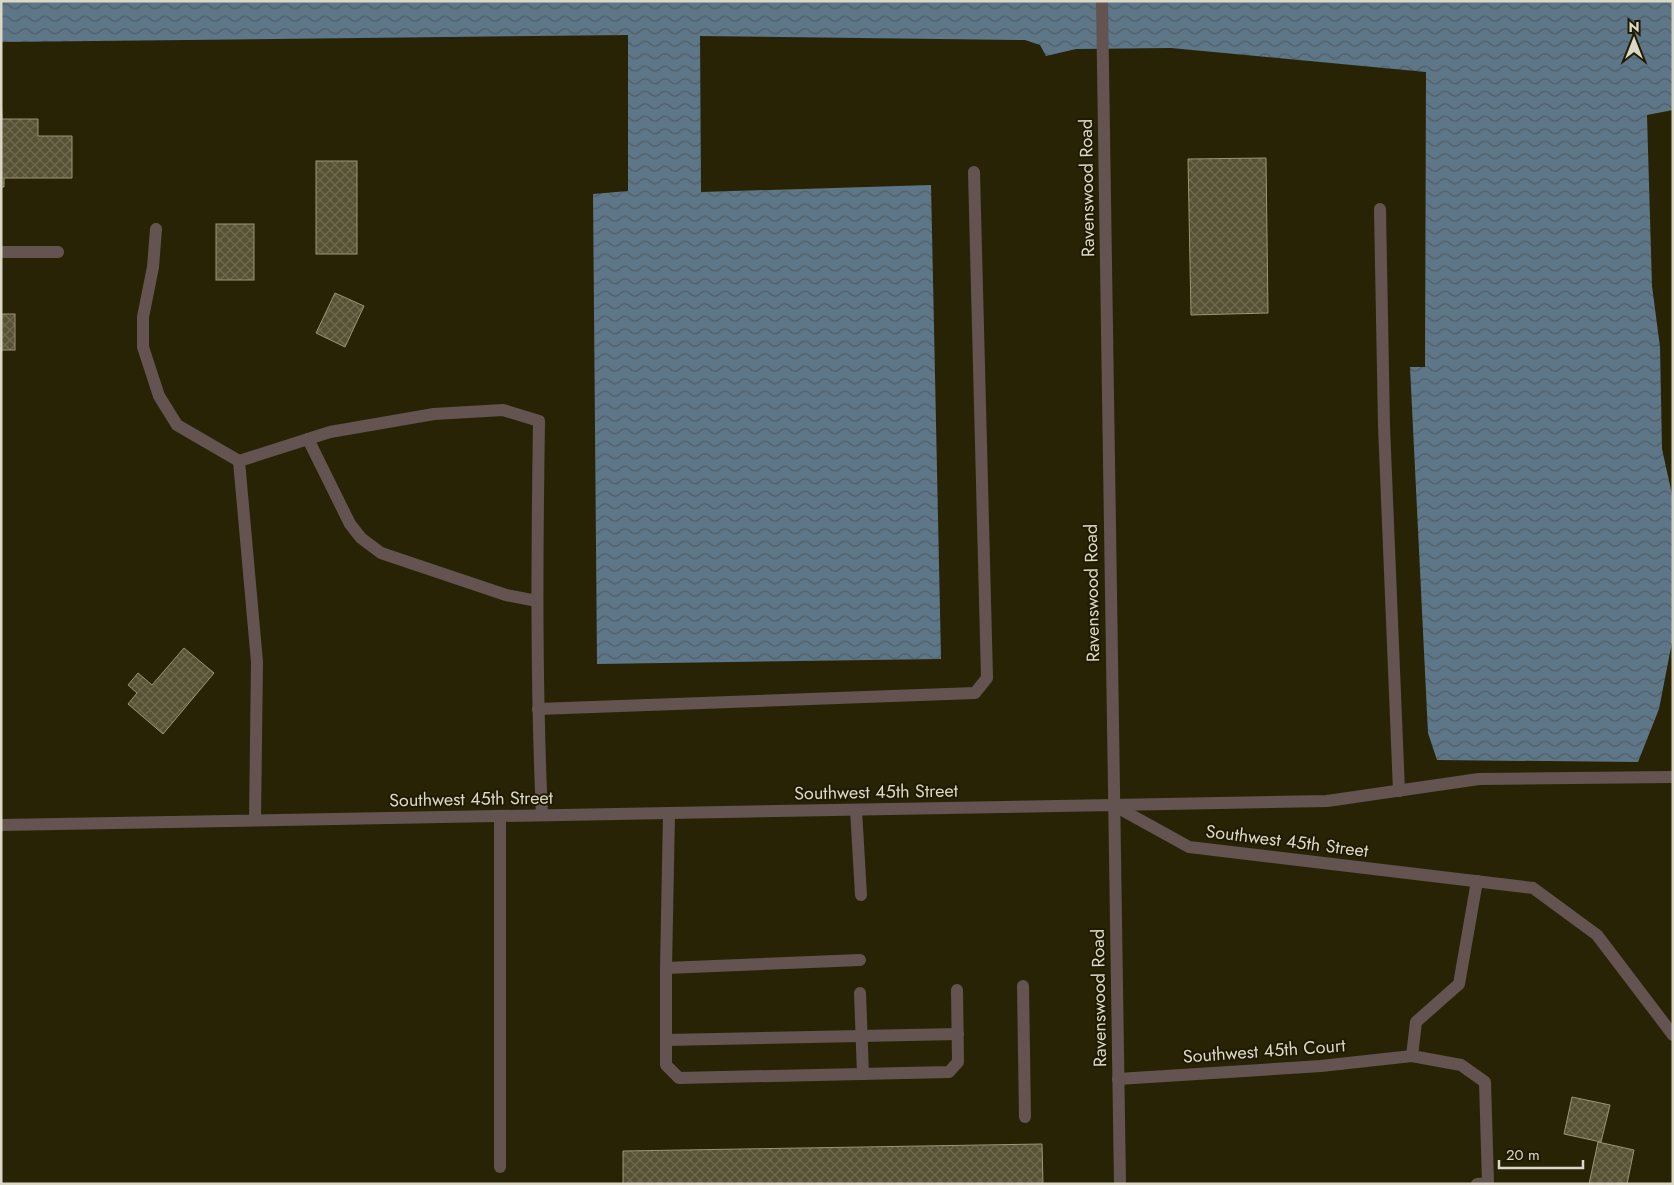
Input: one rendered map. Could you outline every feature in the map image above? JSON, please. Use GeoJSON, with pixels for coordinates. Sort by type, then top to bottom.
{"type":"FeatureCollection","features":[{"type":"Feature","properties":{"kind":"street","name":"Ravenswood Road"},"geometry":{"type":"LineString","coordinates":[[1102,1],[1120,1184]]}},
{"type":"Feature","properties":{"kind":"street"},"geometry":{"type":"LineString","coordinates":[[538,709],[975,693],[987,678],[974,172]]}},
{"type":"Feature","properties":{"kind":"street"},"geometry":{"type":"LineString","coordinates":[[1380,209],[1384,426],[1399,791]]}},
{"type":"Feature","properties":{"kind":"street"},"geometry":{"type":"LineString","coordinates":[[156,229],[153,267],[143,317],[144,347],[159,396],[177,425],[238,461],[330,432],[434,414],[503,410],[539,421],[537,601],[538,709],[542,815]]}},
{"type":"Feature","properties":{"kind":"street"},"geometry":{"type":"LineString","coordinates":[[1,252],[58,252]]}},
{"type":"Feature","properties":{"kind":"street"},"geometry":{"type":"LineString","coordinates":[[308,439],[350,524],[361,538],[381,553],[506,595],[537,601]]}},
{"type":"Feature","properties":{"kind":"street"},"geometry":{"type":"LineString","coordinates":[[238,461],[257,662],[255,820]]}},
{"type":"Feature","properties":{"kind":"street"},"geometry":{"type":"LineString","coordinates":[[1113,805],[1328,801],[1480,779],[1673,776]]}},
{"type":"Feature","properties":{"kind":"street","name":"Southwest 45th Street"},"geometry":{"type":"LineString","coordinates":[[1,825],[1113,805],[1189,847],[1533,888],[1597,934],[1673,1035]]}},
{"type":"Feature","properties":{"kind":"street"},"geometry":{"type":"LineString","coordinates":[[856,810],[861,895]]}},
{"type":"Feature","properties":{"kind":"street"},"geometry":{"type":"LineString","coordinates":[[670,813],[666,968],[666,1065],[679,1078],[949,1072],[958,1062],[957,990]]}},
{"type":"Feature","properties":{"kind":"street"},"geometry":{"type":"LineString","coordinates":[[500,816],[500,1167]]}},
{"type":"Feature","properties":{"kind":"street"},"geometry":{"type":"LineString","coordinates":[[1412,1056],[1416,1022],[1459,984],[1477,881]]}},
{"type":"Feature","properties":{"kind":"street"},"geometry":{"type":"LineString","coordinates":[[666,968],[860,960]]}},
{"type":"Feature","properties":{"kind":"street"},"geometry":{"type":"LineString","coordinates":[[1023,986],[1025,1117]]}},
{"type":"Feature","properties":{"kind":"street"},"geometry":{"type":"LineString","coordinates":[[860,993],[863,1074]]}},
{"type":"Feature","properties":{"kind":"street"},"geometry":{"type":"LineString","coordinates":[[666,1040],[958,1034]]}},
{"type":"Feature","properties":{"kind":"street","name":"Southwest 45th Court"},"geometry":{"type":"LineString","coordinates":[[1118,1079],[1321,1066],[1412,1056],[1461,1065],[1484,1082],[1488,1183]]}},
{"type":"Feature","properties":{"kind":"street"},"geometry":{"type":"LineString","coordinates":[[1477,1184],[1488,1183]]}},
{"type":"Feature","properties":{"kind":"water"},"geometry":{"type":"Polygon","coordinates":[[[1,1],[1673,1],[1673,110],[1647,115],[1652,286],[1660,347],[1662,449],[1673,499],[1673,637],[1659,709],[1638,762],[1437,760],[1428,733],[1410,367],[1425,367],[1426,72],[1171,48],[1076,49],[1046,56],[1040,45],[1025,40],[700,36],[701,192],[931,185],[941,659],[597,664],[593,194],[628,191],[628,35],[1,42],[1,1]]]}},
{"type":"Feature","properties":{"kind":"building"},"geometry":{"type":"Polygon","coordinates":[[[1,97],[2,119],[38,119],[38,136],[72,136],[72,178],[4,178],[4,187],[1,187],[1,97]]]}},
{"type":"Feature","properties":{"kind":"building"},"geometry":{"type":"Polygon","coordinates":[[[1266,158],[1268,313],[1191,315],[1188,159],[1266,158]]]}},
{"type":"Feature","properties":{"kind":"building"},"geometry":{"type":"Polygon","coordinates":[[[316,161],[357,161],[357,254],[316,254],[316,161]]]}},
{"type":"Feature","properties":{"kind":"building"},"geometry":{"type":"Polygon","coordinates":[[[216,224],[254,224],[254,280],[216,280],[216,224]]]}},
{"type":"Feature","properties":{"kind":"building"},"geometry":{"type":"Polygon","coordinates":[[[335,293],[364,306],[345,347],[316,333],[335,293]]]}},
{"type":"Feature","properties":{"kind":"building"},"geometry":{"type":"Polygon","coordinates":[[[1,314],[15,314],[15,350],[1,350],[1,314]]]}},
{"type":"Feature","properties":{"kind":"building"},"geometry":{"type":"Polygon","coordinates":[[[184,648],[214,673],[163,734],[128,704],[137,693],[128,685],[138,673],[152,685],[184,648]]]}},
{"type":"Feature","properties":{"kind":"building"},"geometry":{"type":"Polygon","coordinates":[[[1572,1097],[1610,1105],[1601,1142],[1564,1134],[1572,1097]]]}},
{"type":"Feature","properties":{"kind":"building"},"geometry":{"type":"Polygon","coordinates":[[[1598,1142],[1634,1150],[1627,1184],[1589,1184],[1598,1142]]]}},
{"type":"Feature","properties":{"kind":"building"},"geometry":{"type":"Polygon","coordinates":[[[1042,1144],[1043,1184],[623,1184],[623,1151],[1042,1144]]]}}]}
